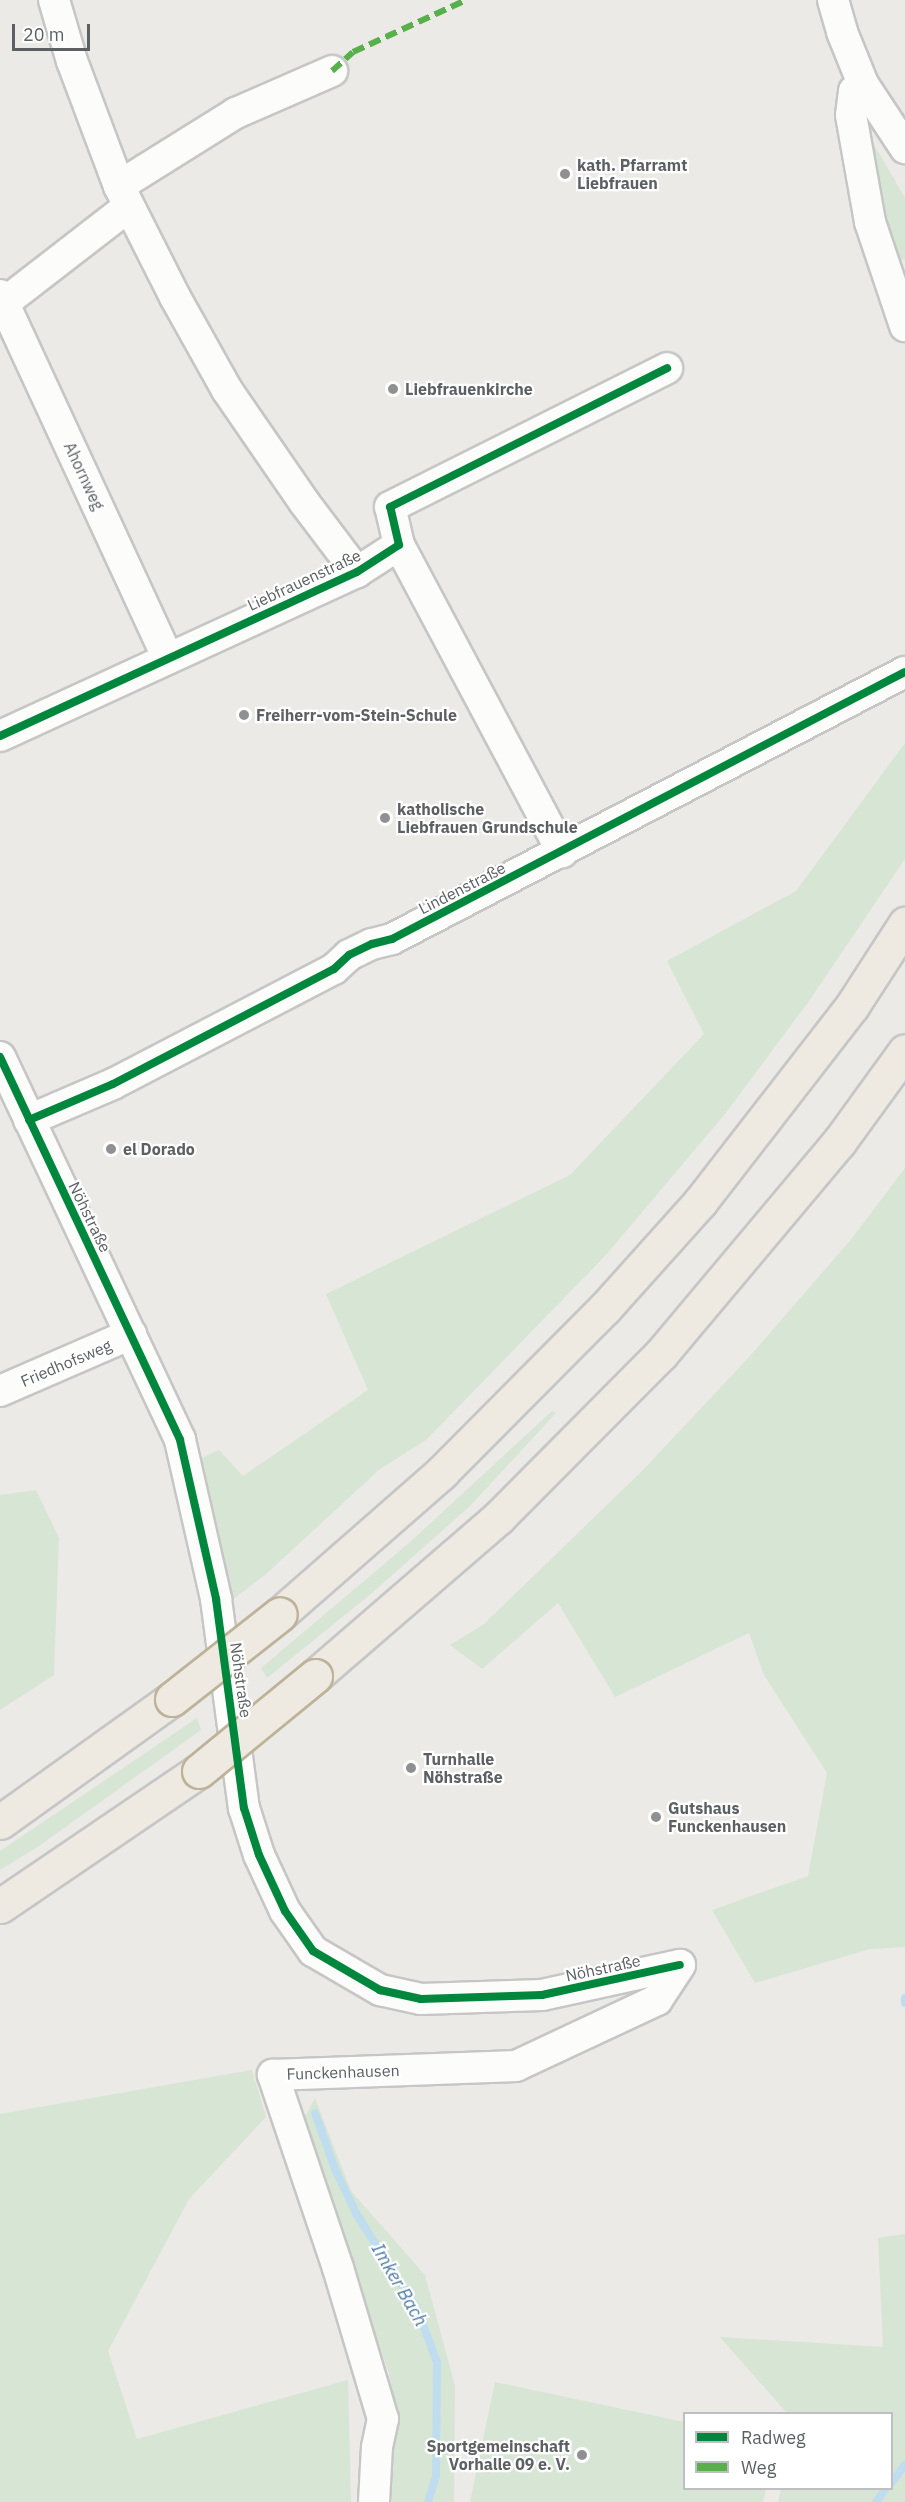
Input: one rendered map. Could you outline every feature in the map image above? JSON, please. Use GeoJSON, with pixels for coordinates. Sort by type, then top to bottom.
{"type":"FeatureCollection","features":[{"type":"Feature","properties":{"kind":"highway"},"geometry":{"type":"LineString","coordinates":[[0,1822],[172,1699],[280,1614],[442,1472],[605,1308],[714,1183],[852,1006],[905,924]]}},
{"type":"Feature","properties":{"kind":"highway"},"geometry":{"type":"LineString","coordinates":[[0,1906],[199,1771],[315,1676],[498,1518],[661,1354],[833,1150],[905,1051]]}},
{"type":"Feature","properties":{"kind":"street","name":"Liebfrauenstraße"},"geometry":{"type":"LineString","coordinates":[[54,0],[72,62],[124,197],[227,390],[304,502],[357,572]]}},
{"type":"Feature","properties":{"kind":"street"},"geometry":{"type":"LineString","coordinates":[[833,0],[842,32],[863,84],[905,148]]}},
{"type":"Feature","properties":{"kind":"street"},"geometry":{"type":"LineString","coordinates":[[2,299],[124,197],[236,113],[332,71]]}},
{"type":"Feature","properties":{"kind":"street"},"geometry":{"type":"LineString","coordinates":[[863,84],[854,91],[851,115],[870,222],[905,326]]}},
{"type":"Feature","properties":{"kind":"street","name":"Ahornweg"},"geometry":{"type":"LineString","coordinates":[[2,299],[168,658]]}},
{"type":"Feature","properties":{"kind":"street"},"geometry":{"type":"LineString","coordinates":[[562,852],[399,545],[390,507],[667,368]]}},
{"type":"Feature","properties":{"kind":"street","name":"Liebfrauenstraße"},"geometry":{"type":"LineString","coordinates":[[0,736],[357,572],[399,545]]}},
{"type":"Feature","properties":{"kind":"street","name":"Lindenstraße"},"geometry":{"type":"LineString","coordinates":[[29,1120],[113,1084],[334,969],[349,955],[372,944],[392,939],[905,672]]}},
{"type":"Feature","properties":{"kind":"street","name":"Nöhstraße"},"geometry":{"type":"LineString","coordinates":[[0,1057],[180,1440],[216,1599],[244,1808],[259,1855],[285,1911],[313,1951],[380,1990],[421,1999],[542,1995],[680,1965]]}},
{"type":"Feature","properties":{"kind":"street","name":"Friedhofsweg"},"geometry":{"type":"LineString","coordinates":[[0,1391],[131,1334]]}},
{"type":"Feature","properties":{"kind":"street","name":"Funckenhausen"},"geometry":{"type":"LineString","coordinates":[[374,2502],[378,2447],[383,2419],[338,2268],[273,2075],[516,2066],[657,2000],[680,1965]]}},
{"type":"Feature","properties":{"kind":"green space"},"geometry":{"type":"Polygon","coordinates":[[[869,136],[905,198],[905,259],[897,262],[885,224],[869,136]]]}},
{"type":"Feature","properties":{"kind":"green space"},"geometry":{"type":"Polygon","coordinates":[[[905,743],[905,859],[809,1001],[725,1114],[605,1256],[426,1440],[380,1469],[265,1575],[228,1603],[201,1458],[219,1450],[243,1476],[368,1390],[326,1294],[570,1175],[704,1034],[667,961],[796,891],[905,743]]]}},
{"type":"Feature","properties":{"kind":"green space"},"geometry":{"type":"Polygon","coordinates":[[[905,1168],[905,1947],[870,1949],[755,1983],[712,1910],[808,1876],[827,1773],[764,1675],[749,1633],[615,1697],[558,1603],[482,1669],[450,1645],[484,1624],[642,1471],[750,1356],[853,1237],[905,1168]]]}},
{"type":"Feature","properties":{"kind":"green space"},"geometry":{"type":"Polygon","coordinates":[[[552,1411],[556,1413],[470,1506],[372,1593],[267,1678],[261,1668],[409,1543],[552,1411]]]}},
{"type":"Feature","properties":{"kind":"green space"},"geometry":{"type":"Polygon","coordinates":[[[36,1490],[59,1538],[54,1675],[0,1710],[0,1495],[36,1490]]]}},
{"type":"Feature","properties":{"kind":"green space"},"geometry":{"type":"Polygon","coordinates":[[[197,1718],[201,1730],[39,1846],[0,1870],[0,1851],[197,1718]]]}},
{"type":"Feature","properties":{"kind":"green space"},"geometry":{"type":"Polygon","coordinates":[[[252,2070],[266,2117],[189,2199],[108,2351],[137,2439],[348,2380],[351,2502],[0,2502],[0,2114],[252,2070]]]}},
{"type":"Feature","properties":{"kind":"green space"},"geometry":{"type":"Polygon","coordinates":[[[315,2098],[351,2191],[425,2275],[455,2386],[454,2502],[392,2502],[389,2373],[301,2124],[315,2098]]]}},
{"type":"Feature","properties":{"kind":"green space"},"geometry":{"type":"Polygon","coordinates":[[[905,2234],[905,2502],[778,2502],[781,2490],[893,2490],[893,2412],[786,2412],[720,2337],[883,2347],[878,2238],[905,2234]]]}},
{"type":"Feature","properties":{"kind":"green space","name":"Sportgemeinschaft Vorhalle 09 e. V."},"geometry":{"type":"Polygon","coordinates":[[[495,2382],[683,2422],[683,2490],[766,2490],[763,2502],[470,2502],[495,2382]]]}},
{"type":"Feature","properties":{"kind":"waterway"},"geometry":{"type":"LineString","coordinates":[[905,1998],[905,2003]]}},
{"type":"Feature","properties":{"kind":"waterway","name":"Imker Bach"},"geometry":{"type":"LineString","coordinates":[[315,2113],[335,2169],[357,2215],[417,2309],[437,2362],[436,2476],[428,2502]]}},
{"type":"Feature","properties":{"kind":"waterway"},"geometry":{"type":"LineString","coordinates":[[893,2481],[905,2465]]}},
{"type":"Feature","properties":{"kind":"waterway"},"geometry":{"type":"LineString","coordinates":[[876,2502],[885,2490]]}},
{"type":"Feature","properties":{"kind":"marked path"},"geometry":{"type":"LineString","coordinates":[[332,71],[353,52],[466,0]]}},
{"type":"Feature","properties":{"kind":"cycle path"},"geometry":{"type":"LineString","coordinates":[[0,736],[357,572],[399,545],[390,507],[667,368]]}},
{"type":"Feature","properties":{"kind":"cycle path"},"geometry":{"type":"LineString","coordinates":[[29,1120],[113,1084],[334,969],[349,955],[372,944],[392,939],[905,672]]}},
{"type":"Feature","properties":{"kind":"cycle path"},"geometry":{"type":"LineString","coordinates":[[0,1057],[180,1440],[216,1599],[244,1808],[259,1855],[285,1911],[313,1951],[380,1990],[421,1999],[542,1995],[680,1965]]}},
{"type":"Feature","properties":{"kind":"place","name":"kath. Pfarramt Liebfrauen"},"geometry":{"type":"Point","coordinates":[565,174]}},
{"type":"Feature","properties":{"kind":"place","name":"Liebfrauenkirche"},"geometry":{"type":"Point","coordinates":[393,389]}},
{"type":"Feature","properties":{"kind":"place","name":"Freiherr-vom-Stein-Schule"},"geometry":{"type":"Point","coordinates":[244,715]}},
{"type":"Feature","properties":{"kind":"place","name":"katholische Liebfrauen Grundschule"},"geometry":{"type":"Point","coordinates":[385,818]}},
{"type":"Feature","properties":{"kind":"place","name":"el Dorado"},"geometry":{"type":"Point","coordinates":[111,1149]}},
{"type":"Feature","properties":{"kind":"place","name":"Turnhalle Nöhstraße"},"geometry":{"type":"Point","coordinates":[411,1768]}},
{"type":"Feature","properties":{"kind":"place","name":"Gutshaus Funckenhausen"},"geometry":{"type":"Point","coordinates":[656,1817]}},
{"type":"Feature","properties":{"kind":"place","name":"Sportgemeinschaft Vorhalle 09 e. V."},"geometry":{"type":"Point","coordinates":[582,2455]}}]}
